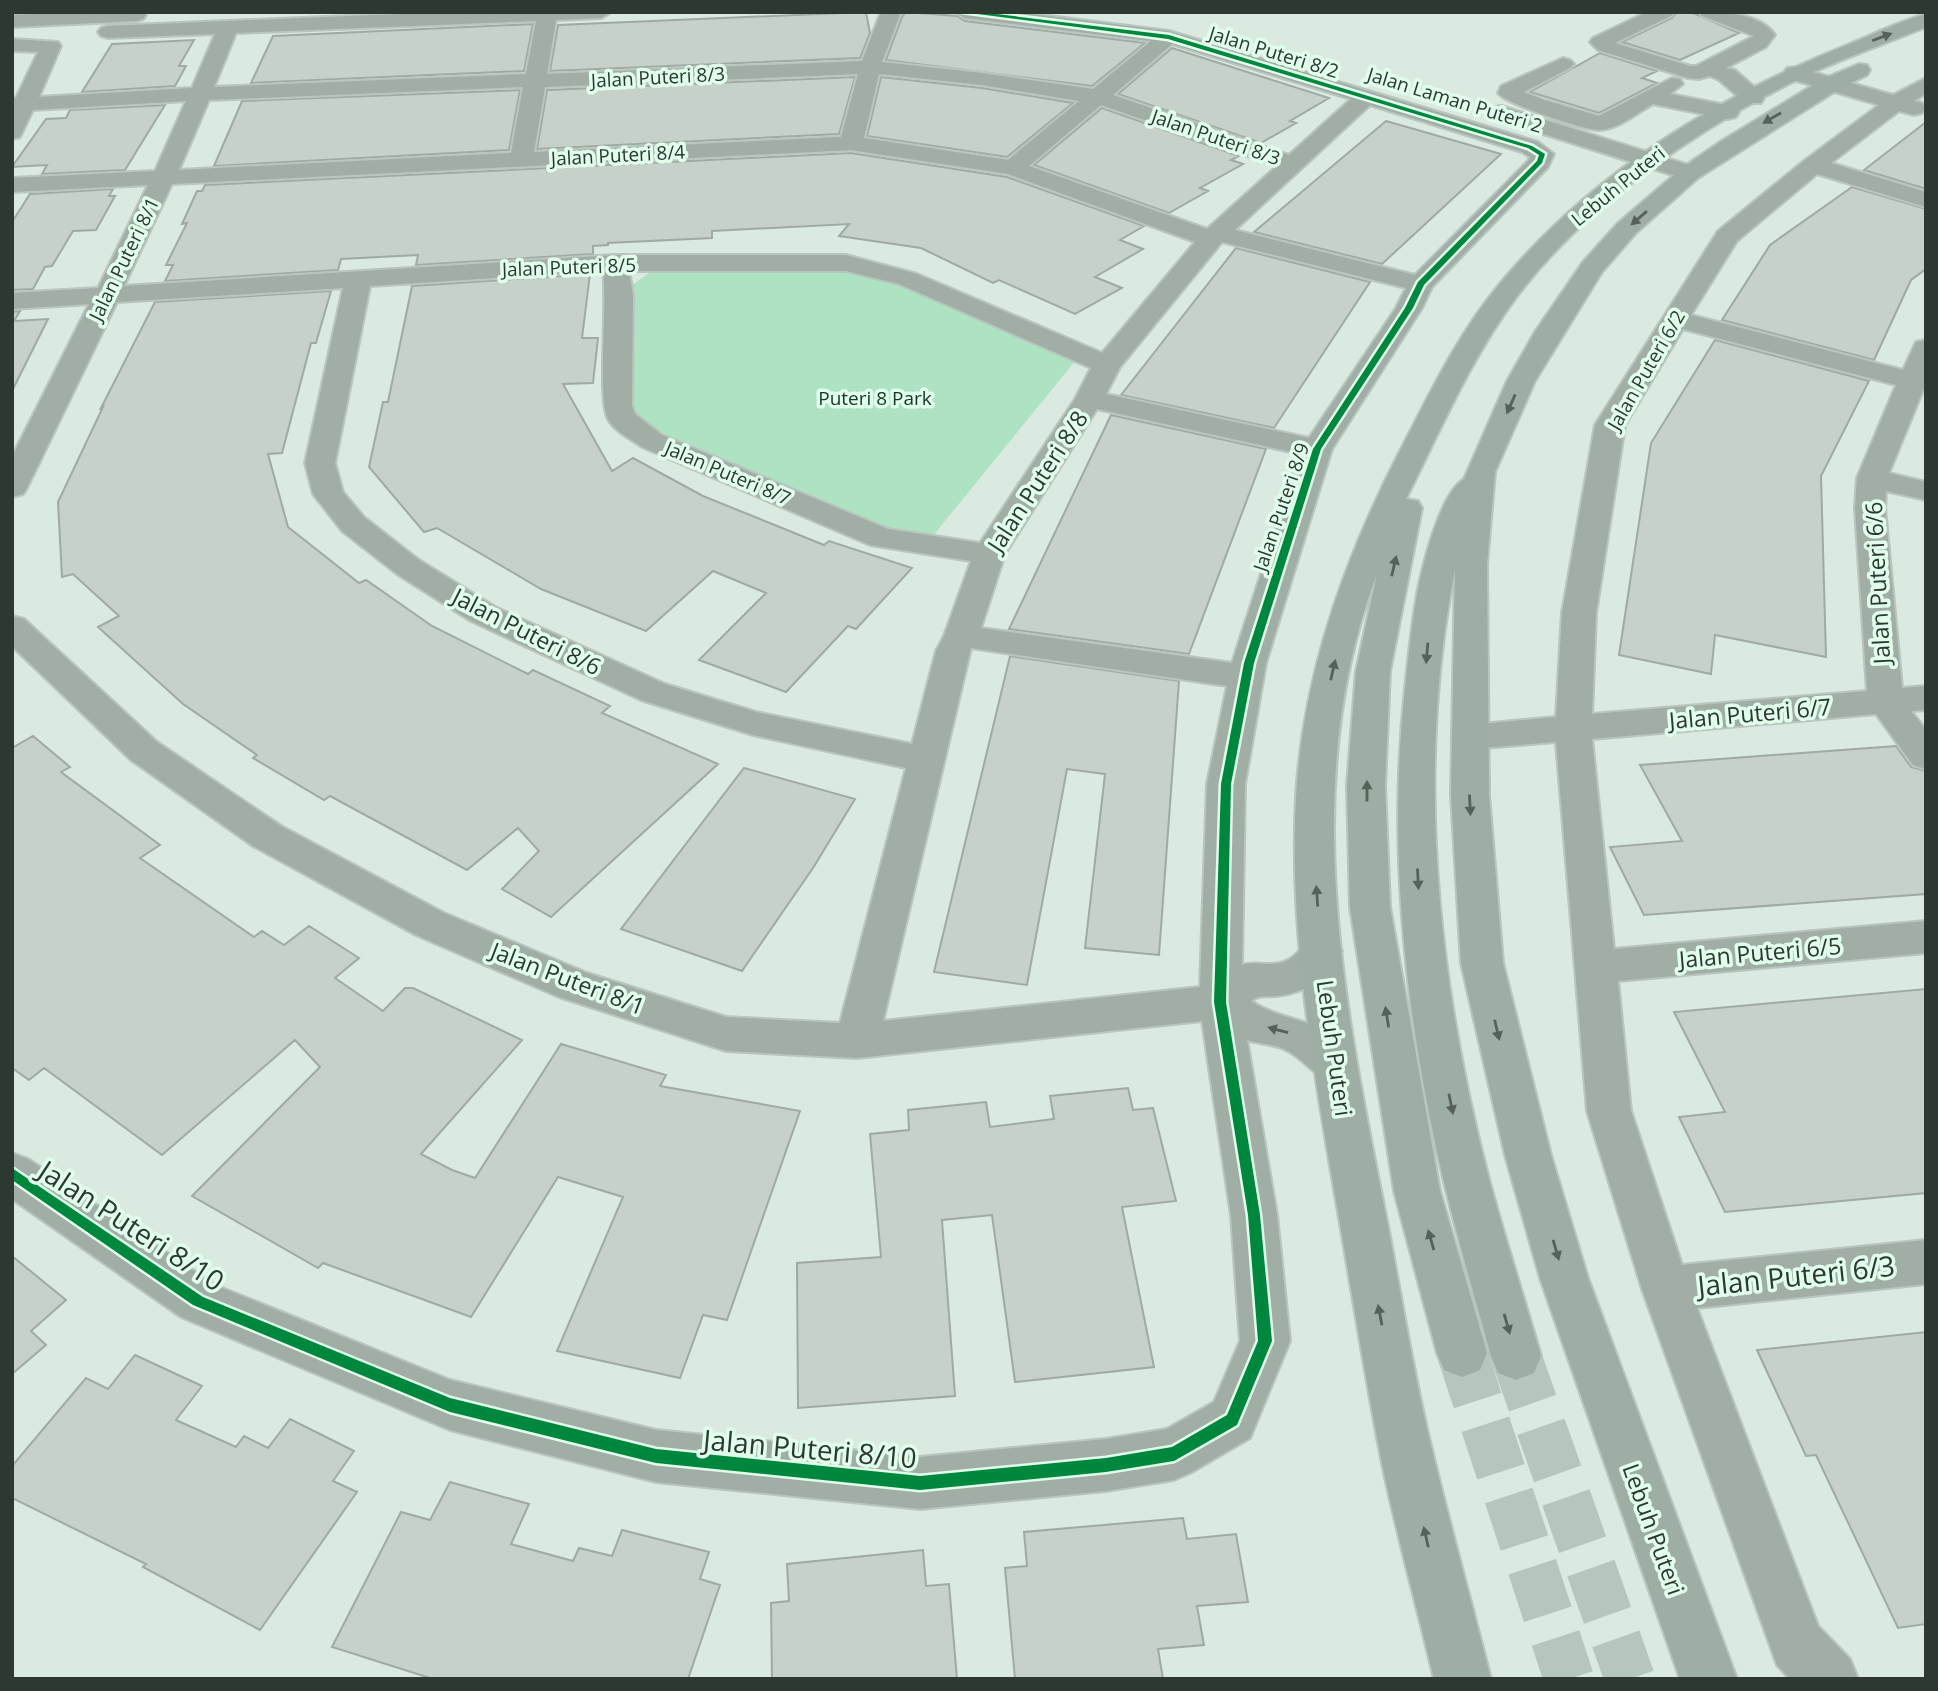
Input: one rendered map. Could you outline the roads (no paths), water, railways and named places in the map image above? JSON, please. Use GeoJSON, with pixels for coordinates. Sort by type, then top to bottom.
{"type":"FeatureCollection","features":[{"type":"Feature","properties":{"kind":"main road","name":"Lebuh Puteri"},"geometry":{"type":"LineString","coordinates":[[1458,1674],[1444,1663],[1442,1604],[1406,1452],[1334,1063],[1322,951],[1315,854],[1315,789],[1321,721],[1347,609],[1390,500],[1426,424],[1461,360],[1506,293],[1557,236],[1646,159],[1696,128],[1795,73],[1926,20]]}},
{"type":"Feature","properties":{"kind":"main road","name":"Lebuh Puteri"},"geometry":{"type":"LineString","coordinates":[[1516,1356],[1467,1182],[1438,1043],[1420,911],[1416,759],[1431,606],[1446,534],[1480,472],[1521,381],[1592,267],[1627,228],[1690,173],[1753,130],[1831,84],[1926,41]]}},
{"type":"Feature","properties":{"kind":"main road","name":"Lebuh Puteri"},"geometry":{"type":"LineString","coordinates":[[1426,424],[1373,671],[1366,786],[1370,907],[1417,1191],[1462,1353]]}},
{"type":"Feature","properties":{"kind":"main road","name":"Lebuh Puteri"},"geometry":{"type":"LineString","coordinates":[[1480,472],[1471,564],[1470,795],[1481,950],[1504,1060],[1528,1155],[1564,1278],[1701,1669]]}},
{"type":"Feature","properties":{"kind":"street"},"geometry":{"type":"LineString","coordinates":[[12,21],[601,12]]}},
{"type":"Feature","properties":{"kind":"street"},"geometry":{"type":"LineString","coordinates":[[851,143],[870,67],[891,12]]}},
{"type":"Feature","properties":{"kind":"street","name":"Jalan Puteri 8/2"},"geometry":{"type":"LineString","coordinates":[[965,12],[1168,37],[1365,98]]}},
{"type":"Feature","properties":{"kind":"street"},"geometry":{"type":"LineString","coordinates":[[1142,12],[1190,21]]}},
{"type":"Feature","properties":{"kind":"street"},"geometry":{"type":"LineString","coordinates":[[1664,12],[1600,42],[1605,46],[1688,72],[1699,73],[1759,44],[1765,35],[1760,30],[1709,12]]}},
{"type":"Feature","properties":{"kind":"street"},"geometry":{"type":"LineString","coordinates":[[521,160],[547,14]]}},
{"type":"Feature","properties":{"kind":"street"},"geometry":{"type":"LineString","coordinates":[[108,32],[220,19]]}},
{"type":"Feature","properties":{"kind":"street","name":"Jalan Puteri 8/1"},"geometry":{"type":"LineString","coordinates":[[12,488],[164,178],[201,94],[220,19]]}},
{"type":"Feature","properties":{"kind":"street"},"geometry":{"type":"LineString","coordinates":[[1013,168],[1168,37]]}},
{"type":"Feature","properties":{"kind":"street"},"geometry":{"type":"LineString","coordinates":[[1759,44],[1782,46]]}},
{"type":"Feature","properties":{"kind":"street"},"geometry":{"type":"LineString","coordinates":[[12,45],[51,46],[20,105],[12,132]]}},
{"type":"Feature","properties":{"kind":"street"},"geometry":{"type":"LineString","coordinates":[[1805,50],[1838,55]]}},
{"type":"Feature","properties":{"kind":"street"},"geometry":{"type":"LineString","coordinates":[[1563,64],[1510,90],[1513,96],[1600,122],[1607,121],[1672,84]]}},
{"type":"Feature","properties":{"kind":"street","name":"Jalan Puteri 8/3"},"geometry":{"type":"LineString","coordinates":[[20,105],[201,94],[870,67],[982,79],[1095,97],[1292,164]]}},
{"type":"Feature","properties":{"kind":"street"},"geometry":{"type":"LineString","coordinates":[[1710,69],[1727,75],[1753,98]]}},
{"type":"Feature","properties":{"kind":"street"},"geometry":{"type":"LineString","coordinates":[[1795,73],[1926,112]]}},
{"type":"Feature","properties":{"kind":"street","name":"Jalan Puteri 6/2"},"geometry":{"type":"LineString","coordinates":[[1829,1679],[1797,1645],[1665,1289],[1609,1111],[1573,728],[1579,613],[1610,425],[1727,236],[1813,165],[1895,103],[1926,84]]}},
{"type":"Feature","properties":{"kind":"street","name":"Jalan Puteri 8/8"},"geometry":{"type":"LineString","coordinates":[[857,1041],[953,651],[961,636],[989,554],[1089,399],[1107,365],[1214,236],[1365,98]]}},
{"type":"Feature","properties":{"kind":"street","name":"Jalan Puteri 8/9"},"geometry":{"type":"LineString","coordinates":[[1220,1002],[1226,784],[1248,663],[1317,449],[1409,308],[1421,284],[1540,162],[1542,155],[1530,147],[1365,98]]}},
{"type":"Feature","properties":{"kind":"street"},"geometry":{"type":"LineString","coordinates":[[1644,100],[1728,111]]}},
{"type":"Feature","properties":{"kind":"street"},"geometry":{"type":"LineString","coordinates":[[1644,100],[1696,128]]}},
{"type":"Feature","properties":{"kind":"street"},"geometry":{"type":"LineString","coordinates":[[1514,117],[1536,105]]}},
{"type":"Feature","properties":{"kind":"street","name":"Jalan Laman Puteri 2"},"geometry":{"type":"LineString","coordinates":[[1484,108],[1690,173]]}},
{"type":"Feature","properties":{"kind":"street","name":"Jalan Puteri 8/4"},"geometry":{"type":"LineString","coordinates":[[12,185],[851,143],[1013,168],[1214,236],[1421,284]]}},
{"type":"Feature","properties":{"kind":"street"},"geometry":{"type":"LineString","coordinates":[[1813,165],[1926,200]]}},
{"type":"Feature","properties":{"kind":"street","name":"Jalan Puteri 8/5"},"geometry":{"type":"LineString","coordinates":[[12,301],[615,263],[846,263],[908,279],[1107,365]]}},
{"type":"Feature","properties":{"kind":"street","name":"Jalan Puteri 8/7"},"geometry":{"type":"LineString","coordinates":[[615,263],[620,295],[618,406],[622,418],[652,441],[881,538],[989,554]]}},
{"type":"Feature","properties":{"kind":"street","name":"Jalan Puteri 8/6"},"geometry":{"type":"LineString","coordinates":[[358,278],[320,463],[328,494],[353,524],[408,567],[483,614],[653,692],[753,723],[927,760]]}},
{"type":"Feature","properties":{"kind":"street"},"geometry":{"type":"LineString","coordinates":[[1675,319],[1912,381]]}},
{"type":"Feature","properties":{"kind":"street","name":"Jalan Puteri 6/6"},"geometry":{"type":"LineString","coordinates":[[1885,701],[1870,508],[1872,478],[1926,348]]}},
{"type":"Feature","properties":{"kind":"street"},"geometry":{"type":"LineString","coordinates":[[1089,399],[1317,449]]}},
{"type":"Feature","properties":{"kind":"street"},"geometry":{"type":"LineString","coordinates":[[1872,478],[1926,491]]}},
{"type":"Feature","properties":{"kind":"street","name":"Jalan Puteri 8/1"},"geometry":{"type":"LineString","coordinates":[[12,627],[144,751],[267,836],[430,924],[574,985],[726,1034],[857,1041],[1220,1002]]}},
{"type":"Feature","properties":{"kind":"street"},"geometry":{"type":"LineString","coordinates":[[961,636],[1246,677]]}},
{"type":"Feature","properties":{"kind":"street","name":"Jalan Puteri 6/7"},"geometry":{"type":"LineString","coordinates":[[1470,737],[1926,698]]}},
{"type":"Feature","properties":{"kind":"street"},"geometry":{"type":"LineString","coordinates":[[1885,701],[1926,756]]}},
{"type":"Feature","properties":{"kind":"street","name":"Jalan Puteri 6/5"},"geometry":{"type":"LineString","coordinates":[[1594,967],[1926,937]]}},
{"type":"Feature","properties":{"kind":"street"},"geometry":{"type":"LineString","coordinates":[[1322,951],[1307,970],[1278,981],[1249,979],[1220,1002],[1252,1024],[1303,1038],[1334,1063]]}},
{"type":"Feature","properties":{"kind":"street","name":"Jalan Puteri 8/10"},"geometry":{"type":"LineString","coordinates":[[12,1173],[198,1301],[450,1405],[656,1456],[920,1483],[1106,1465],[1174,1454],[1232,1420],[1265,1341],[1254,1215],[1220,1002]]}},
{"type":"Feature","properties":{"kind":"street","name":"Jalan Puteri 6/3"},"geometry":{"type":"LineString","coordinates":[[1665,1289],[1926,1262]]}},
{"type":"Feature","properties":{"kind":"tunnel"},"geometry":{"type":"LineString","coordinates":[[1462,1353],[1569,1679]]}},
{"type":"Feature","properties":{"kind":"tunnel"},"geometry":{"type":"LineString","coordinates":[[1516,1356],[1630,1679]]}},
{"type":"Feature","properties":{"kind":"park label","name":"Puteri 8 Park"},"geometry":{"type":"Point","coordinates":[875,398]}}]}
